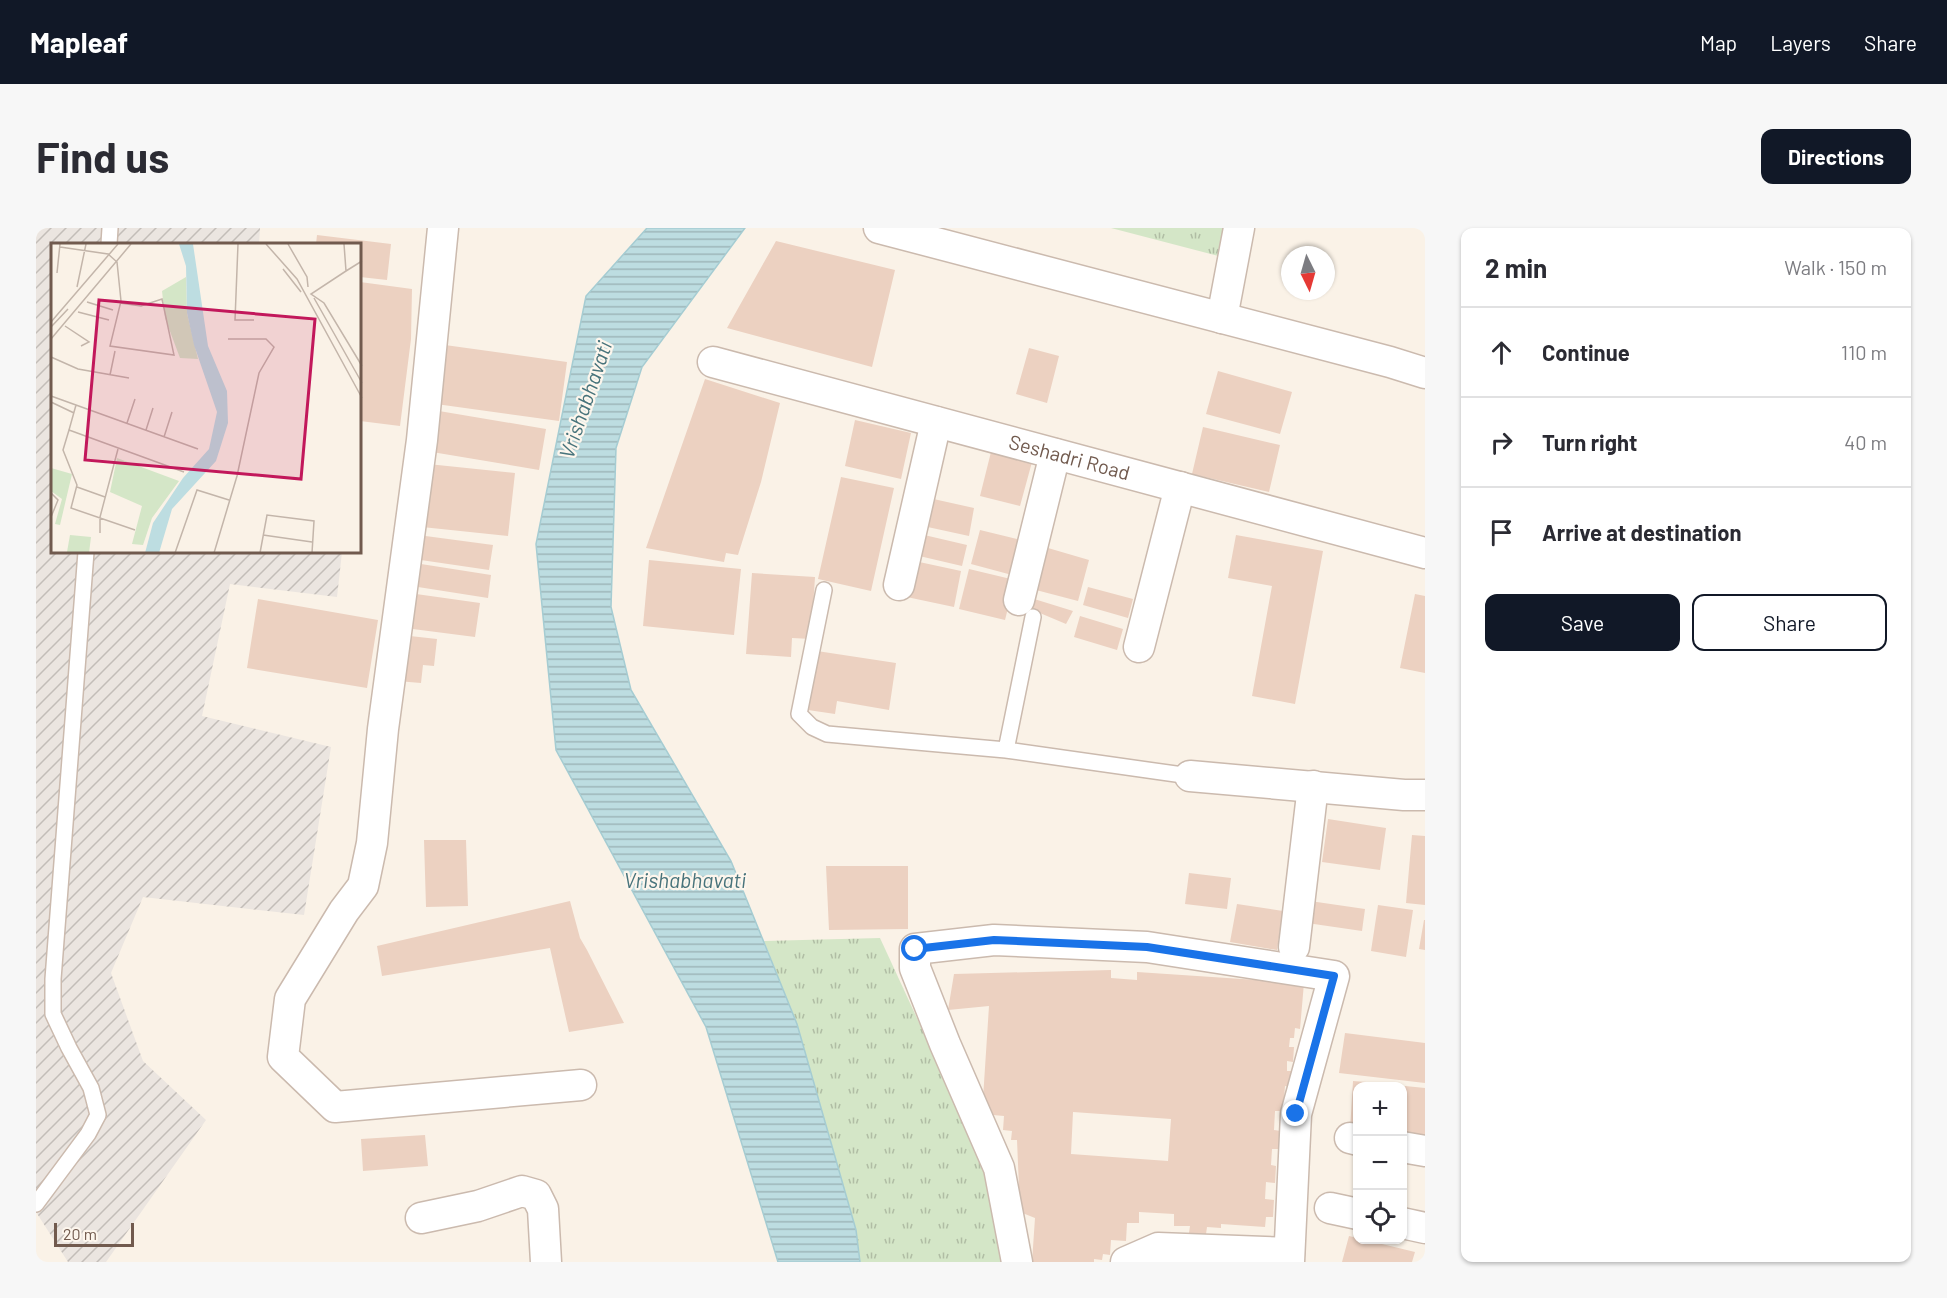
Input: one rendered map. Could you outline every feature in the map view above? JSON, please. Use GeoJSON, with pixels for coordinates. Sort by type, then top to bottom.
{"type":"FeatureCollection","features":[{"type":"Feature","properties":{"kind":"street"},"geometry":{"type":"LineString","coordinates":[[443,228],[422,440],[382,729],[372,843],[368,864],[363,886],[344,911],[290,999],[283,1057],[335,1107],[581,1085]]}},
{"type":"Feature","properties":{"kind":"street"},"geometry":{"type":"LineString","coordinates":[[879,228],[1425,373]]}},
{"type":"Feature","properties":{"kind":"street"},"geometry":{"type":"LineString","coordinates":[[1222,318],[1239,228]]}},
{"type":"Feature","properties":{"kind":"street","name":"Seshadri Road"},"geometry":{"type":"LineString","coordinates":[[713,362],[1425,553]]}},
{"type":"Feature","properties":{"kind":"street"},"geometry":{"type":"LineString","coordinates":[[899,585],[936,422]]}},
{"type":"Feature","properties":{"kind":"street"},"geometry":{"type":"LineString","coordinates":[[1026,608],[1055,454]]}},
{"type":"Feature","properties":{"kind":"street"},"geometry":{"type":"LineString","coordinates":[[1139,647],[1180,488]]}},
{"type":"Feature","properties":{"kind":"street"},"geometry":{"type":"LineString","coordinates":[[1190,776],[1425,795]]}},
{"type":"Feature","properties":{"kind":"street"},"geometry":{"type":"LineString","coordinates":[[1294,947],[1313,786]]}},
{"type":"Feature","properties":{"kind":"street"},"geometry":{"type":"LineString","coordinates":[[1017,1262],[999,1168],[915,968],[915,949],[994,940],[1147,947],[1334,976],[1296,1114],[1289,1257],[1158,1248],[1126,1262]]}},
{"type":"Feature","properties":{"kind":"street"},"geometry":{"type":"LineString","coordinates":[[1407,1148],[1425,1150]]}},
{"type":"Feature","properties":{"kind":"street"},"geometry":{"type":"LineString","coordinates":[[421,1218],[478,1206],[522,1191],[536,1195],[543,1209],[546,1262]]}},
{"type":"Feature","properties":{"kind":"street"},"geometry":{"type":"LineString","coordinates":[[1407,1224],[1425,1228]]}},
{"type":"Feature","properties":{"kind":"lane"},"geometry":{"type":"LineString","coordinates":[[109,243],[110,228]]}},
{"type":"Feature","properties":{"kind":"lane"},"geometry":{"type":"LineString","coordinates":[[36,1204],[88,1134],[98,1115],[91,1088],[53,1014],[53,979],[86,554]]}},
{"type":"Feature","properties":{"kind":"lane"},"geometry":{"type":"LineString","coordinates":[[824,590],[799,714],[812,727],[827,734],[1006,750],[1190,776]]}},
{"type":"Feature","properties":{"kind":"lane"},"geometry":{"type":"LineString","coordinates":[[1006,750],[1026,608]]}},
{"type":"Feature","properties":{"kind":"shaded area"},"geometry":{"type":"Polygon","coordinates":[[[36,228],[260,228],[259,243],[51,243],[51,554],[342,554],[337,597],[230,584],[202,716],[331,747],[304,915],[143,897],[111,973],[143,1061],[206,1120],[106,1262],[68,1262],[36,1212],[36,228]]]}},
{"type":"Feature","properties":{"kind":"green space"},"geometry":{"type":"Polygon","coordinates":[[[1111,228],[1229,228],[1226,258],[1111,228]]]}},
{"type":"Feature","properties":{"kind":"green space"},"geometry":{"type":"Polygon","coordinates":[[[880,938],[994,1185],[1004,1262],[860,1262],[856,1230],[797,1025],[764,941],[880,938]]]}},
{"type":"Feature","properties":{"kind":"water","name":"Vrishabhavati"},"geometry":{"type":"Polygon","coordinates":[[[647,228],[745,228],[642,367],[616,448],[611,607],[631,690],[731,861],[797,1024],[856,1230],[860,1262],[778,1262],[706,1027],[556,750],[536,544],[586,296],[647,228]]]}},
{"type":"Feature","properties":{"kind":"building"},"geometry":{"type":"Polygon","coordinates":[[[317,235],[391,244],[387,280],[362,277],[362,243],[316,243],[317,235]]]}},
{"type":"Feature","properties":{"kind":"building"},"geometry":{"type":"Polygon","coordinates":[[[776,241],[895,270],[872,367],[727,328],[776,241]]]}},
{"type":"Feature","properties":{"kind":"building"},"geometry":{"type":"Polygon","coordinates":[[[362,282],[412,289],[411,339],[400,426],[362,421],[362,282]]]}},
{"type":"Feature","properties":{"kind":"building"},"geometry":{"type":"Polygon","coordinates":[[[445,345],[567,362],[559,421],[436,404],[445,345]]]}},
{"type":"Feature","properties":{"kind":"building"},"geometry":{"type":"Polygon","coordinates":[[[1029,348],[1059,356],[1047,403],[1016,394],[1029,348]]]}},
{"type":"Feature","properties":{"kind":"building"},"geometry":{"type":"Polygon","coordinates":[[[1218,371],[1292,392],[1280,434],[1206,414],[1218,371]]]}},
{"type":"Feature","properties":{"kind":"building"},"geometry":{"type":"Polygon","coordinates":[[[705,379],[780,403],[761,482],[738,555],[726,553],[724,562],[646,548],[705,379]]]}},
{"type":"Feature","properties":{"kind":"building"},"geometry":{"type":"Polygon","coordinates":[[[439,411],[546,429],[539,470],[432,452],[439,411]]]}},
{"type":"Feature","properties":{"kind":"building"},"geometry":{"type":"Polygon","coordinates":[[[855,420],[911,433],[901,479],[845,466],[855,420]]]}},
{"type":"Feature","properties":{"kind":"building"},"geometry":{"type":"Polygon","coordinates":[[[1203,427],[1280,445],[1269,492],[1192,474],[1203,427]]]}},
{"type":"Feature","properties":{"kind":"building"},"geometry":{"type":"Polygon","coordinates":[[[991,452],[1032,462],[1020,506],[980,496],[991,452]]]}},
{"type":"Feature","properties":{"kind":"building"},"geometry":{"type":"Polygon","coordinates":[[[428,464],[515,473],[508,536],[422,527],[428,464]]]}},
{"type":"Feature","properties":{"kind":"building"},"geometry":{"type":"Polygon","coordinates":[[[841,477],[894,488],[871,591],[818,579],[841,477]]]}},
{"type":"Feature","properties":{"kind":"building"},"geometry":{"type":"Polygon","coordinates":[[[929,498],[974,508],[969,536],[923,526],[929,498]]]}},
{"type":"Feature","properties":{"kind":"building"},"geometry":{"type":"Polygon","coordinates":[[[980,530],[1021,540],[1012,575],[971,564],[980,530]]]}},
{"type":"Feature","properties":{"kind":"building"},"geometry":{"type":"Polygon","coordinates":[[[920,534],[967,545],[962,566],[915,555],[920,534]]]}},
{"type":"Feature","properties":{"kind":"building"},"geometry":{"type":"Polygon","coordinates":[[[418,535],[493,545],[489,570],[414,559],[418,535]]]}},
{"type":"Feature","properties":{"kind":"building"},"geometry":{"type":"Polygon","coordinates":[[[1236,535],[1323,551],[1295,704],[1252,696],[1272,586],[1228,578],[1236,535]]]}},
{"type":"Feature","properties":{"kind":"building"},"geometry":{"type":"Polygon","coordinates":[[[1048,548],[1089,560],[1078,601],[1036,590],[1048,548]]]}},
{"type":"Feature","properties":{"kind":"building"},"geometry":{"type":"Polygon","coordinates":[[[649,560],[741,569],[734,635],[643,626],[649,560]]]}},
{"type":"Feature","properties":{"kind":"building"},"geometry":{"type":"Polygon","coordinates":[[[910,560],[961,571],[954,607],[902,596],[910,560]]]}},
{"type":"Feature","properties":{"kind":"building"},"geometry":{"type":"Polygon","coordinates":[[[421,564],[491,575],[488,598],[418,587],[421,564]]]}},
{"type":"Feature","properties":{"kind":"building"},"geometry":{"type":"Polygon","coordinates":[[[969,569],[1015,580],[1005,620],[959,609],[969,569]]]}},
{"type":"Feature","properties":{"kind":"building"},"geometry":{"type":"Polygon","coordinates":[[[752,573],[815,577],[811,639],[792,638],[791,657],[746,654],[752,573]]]}},
{"type":"Feature","properties":{"kind":"building"},"geometry":{"type":"Polygon","coordinates":[[[1088,587],[1133,599],[1128,618],[1083,605],[1088,587]]]}},
{"type":"Feature","properties":{"kind":"building"},"geometry":{"type":"Polygon","coordinates":[[[409,593],[480,603],[475,637],[405,628],[409,593]]]}},
{"type":"Feature","properties":{"kind":"building"},"geometry":{"type":"Polygon","coordinates":[[[1415,594],[1425,596],[1425,673],[1400,668],[1415,594]]]}},
{"type":"Feature","properties":{"kind":"building"},"geometry":{"type":"Polygon","coordinates":[[[1031,598],[1073,611],[1066,624],[1028,608],[1031,598]]]}},
{"type":"Feature","properties":{"kind":"building"},"geometry":{"type":"Polygon","coordinates":[[[258,599],[378,620],[367,688],[247,668],[258,599]]]}},
{"type":"Feature","properties":{"kind":"building"},"geometry":{"type":"Polygon","coordinates":[[[1080,616],[1123,629],[1117,650],[1074,637],[1080,616]]]}},
{"type":"Feature","properties":{"kind":"building"},"geometry":{"type":"Polygon","coordinates":[[[401,635],[437,639],[434,666],[423,665],[421,683],[397,681],[401,635]]]}},
{"type":"Feature","properties":{"kind":"building"},"geometry":{"type":"Polygon","coordinates":[[[817,651],[896,663],[889,710],[837,701],[835,714],[808,710],[817,651]]]}},
{"type":"Feature","properties":{"kind":"building"},"geometry":{"type":"Polygon","coordinates":[[[1328,819],[1386,828],[1380,870],[1322,862],[1328,819]]]}},
{"type":"Feature","properties":{"kind":"building"},"geometry":{"type":"Polygon","coordinates":[[[1412,835],[1425,836],[1425,905],[1406,903],[1412,835]]]}},
{"type":"Feature","properties":{"kind":"building"},"geometry":{"type":"Polygon","coordinates":[[[424,840],[466,840],[468,906],[426,907],[424,840]]]}},
{"type":"Feature","properties":{"kind":"building"},"geometry":{"type":"Polygon","coordinates":[[[826,866],[908,866],[908,929],[829,930],[826,866]]]}},
{"type":"Feature","properties":{"kind":"building"},"geometry":{"type":"Polygon","coordinates":[[[1189,873],[1231,878],[1227,909],[1185,904],[1189,873]]]}},
{"type":"Feature","properties":{"kind":"building"},"geometry":{"type":"Polygon","coordinates":[[[570,901],[580,938],[624,1023],[569,1032],[550,948],[382,976],[377,946],[570,901]]]}},
{"type":"Feature","properties":{"kind":"building"},"geometry":{"type":"Polygon","coordinates":[[[1310,901],[1365,909],[1362,931],[1307,923],[1310,901]]]}},
{"type":"Feature","properties":{"kind":"building"},"geometry":{"type":"Polygon","coordinates":[[[1237,904],[1283,911],[1277,950],[1230,942],[1237,904]]]}},
{"type":"Feature","properties":{"kind":"building"},"geometry":{"type":"Polygon","coordinates":[[[1378,905],[1413,910],[1406,957],[1371,951],[1378,905]]]}},
{"type":"Feature","properties":{"kind":"building"},"geometry":{"type":"Polygon","coordinates":[[[1425,920],[1425,950],[1419,949],[1425,920]]]}},
{"type":"Feature","properties":{"kind":"building"},"geometry":{"type":"Polygon","coordinates":[[[1111,970],[1111,978],[1137,980],[1137,972],[1304,983],[1300,1029],[1295,1028],[1294,1038],[1290,1038],[1289,1047],[1294,1047],[1293,1062],[1287,1061],[1287,1071],[1292,1071],[1291,1087],[1285,1086],[1283,1111],[1275,1111],[1274,1130],[1281,1131],[1279,1149],[1272,1149],[1271,1165],[1276,1166],[1275,1183],[1266,1182],[1265,1199],[1274,1200],[1273,1217],[1266,1217],[1265,1227],[1221,1224],[1221,1228],[1207,1227],[1206,1234],[1189,1233],[1190,1226],[1174,1226],[1174,1214],[1139,1212],[1139,1223],[1127,1223],[1126,1241],[1111,1240],[1110,1255],[1103,1254],[1102,1260],[1032,1262],[1035,1218],[1020,1212],[1017,1140],[1011,1140],[1012,1131],[1003,1130],[1004,1116],[982,1114],[989,1006],[948,1010],[954,974],[1111,970]],[[1073,1112],[1071,1154],[1168,1161],[1171,1119],[1073,1112]]]}},
{"type":"Feature","properties":{"kind":"building"},"geometry":{"type":"Polygon","coordinates":[[[1345,1033],[1425,1043],[1425,1083],[1339,1073],[1345,1033]]]}},
{"type":"Feature","properties":{"kind":"building"},"geometry":{"type":"Polygon","coordinates":[[[1353,1081],[1367,1082],[1353,1082],[1353,1130],[1350,1130],[1353,1081]]]}},
{"type":"Feature","properties":{"kind":"building"},"geometry":{"type":"Polygon","coordinates":[[[1407,1086],[1425,1088],[1425,1145],[1407,1143],[1407,1086]]]}},
{"type":"Feature","properties":{"kind":"building"},"geometry":{"type":"Polygon","coordinates":[[[425,1135],[428,1166],[363,1171],[361,1139],[425,1135]]]}},
{"type":"Feature","properties":{"kind":"building"},"geometry":{"type":"Polygon","coordinates":[[[1349,1236],[1353,1237],[1353,1244],[1382,1244],[1415,1252],[1412,1262],[1342,1262],[1349,1236]]]}},
{"type":"Feature","properties":{"kind":"route"},"geometry":{"type":"LineString","coordinates":[[915,949],[994,940],[1147,947],[1334,976],[1296,1114]]}}]}
